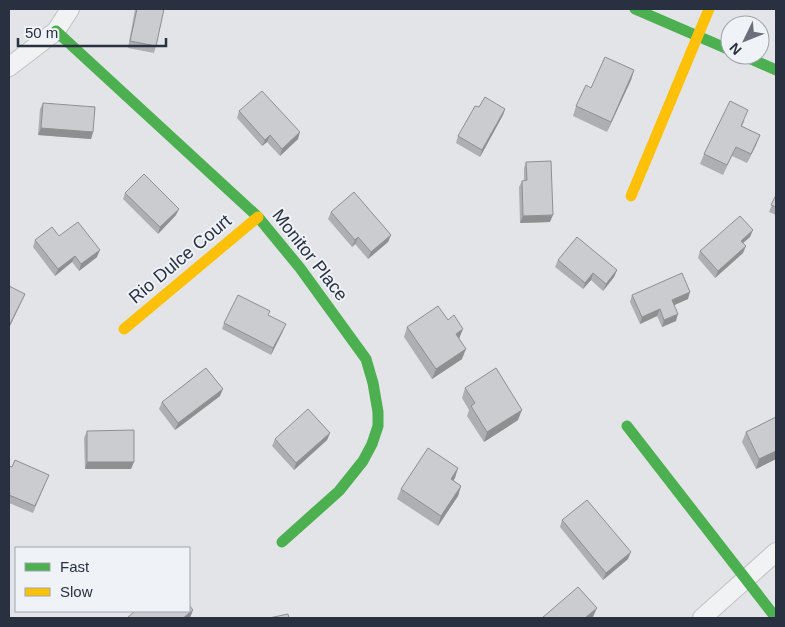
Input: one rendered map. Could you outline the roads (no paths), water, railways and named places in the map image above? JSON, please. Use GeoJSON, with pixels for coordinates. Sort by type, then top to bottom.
{"type":"FeatureCollection","features":[{"type":"Feature","properties":{"kind":"street"},"geometry":{"type":"LineString","coordinates":[[9,67],[56,31],[70,9]]}},
{"type":"Feature","properties":{"kind":"street"},"geometry":{"type":"LineString","coordinates":[[635,9],[720,45]]}},
{"type":"Feature","properties":{"kind":"street"},"geometry":{"type":"LineString","coordinates":[[631,196],[710,9]]}},
{"type":"Feature","properties":{"kind":"street","name":"Monitor Place"},"geometry":{"type":"LineString","coordinates":[[56,31],[258,217],[283,244],[366,358],[377,403],[378,425],[365,457],[328,502],[282,542]]}},
{"type":"Feature","properties":{"kind":"street","name":"Rio Dulce Court"},"geometry":{"type":"LineString","coordinates":[[124,329],[258,217]]}},
{"type":"Feature","properties":{"kind":"street"},"geometry":{"type":"LineString","coordinates":[[627,426],[776,618]]}},
{"type":"Feature","properties":{"kind":"street"},"geometry":{"type":"LineString","coordinates":[[702,618],[776,552]]}}]}
